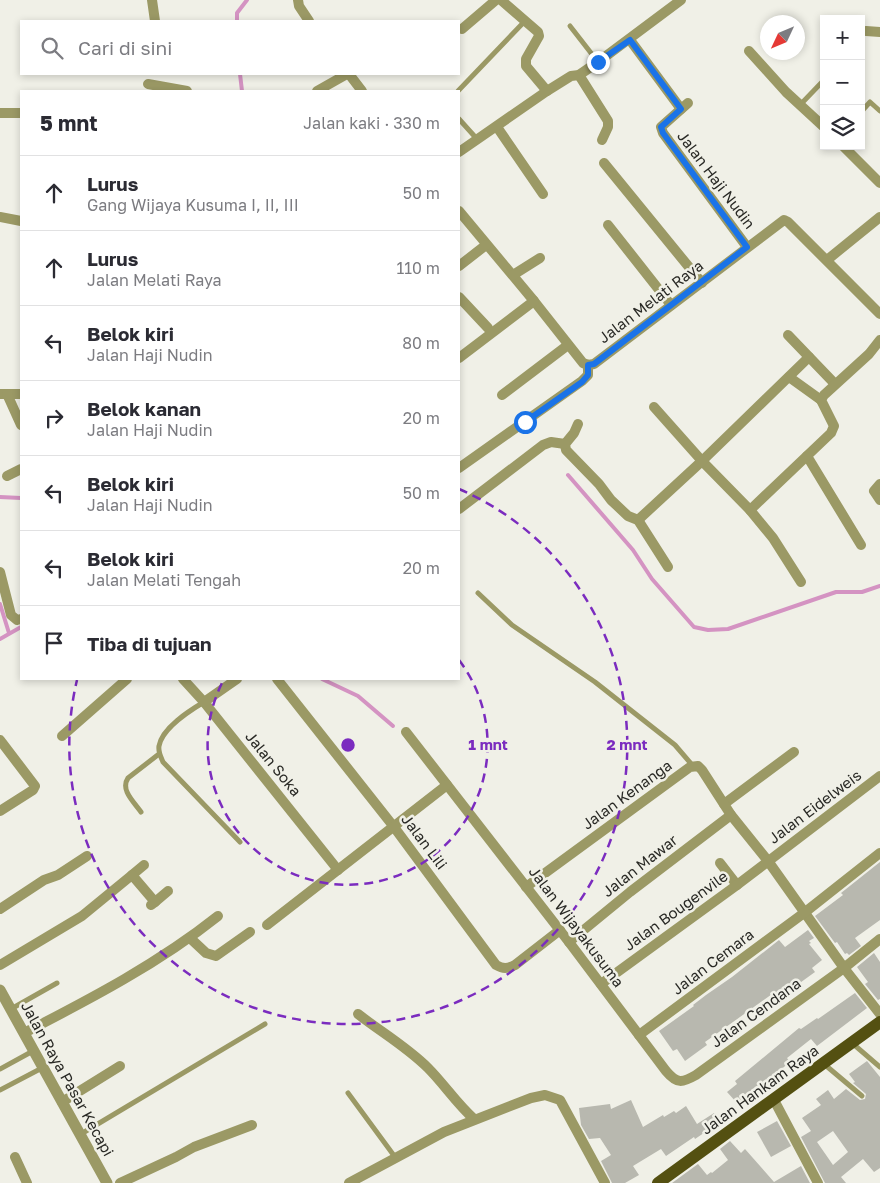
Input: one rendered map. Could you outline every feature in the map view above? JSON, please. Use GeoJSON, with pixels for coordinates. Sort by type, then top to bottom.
{"type":"FeatureCollection","features":[{"type":"Feature","properties":{"kind":"main road","name":"Jalan Hankam Raya"},"geometry":{"type":"LineString","coordinates":[[658,1183],[880,1022]]}},
{"type":"Feature","properties":{"kind":"street"},"geometry":{"type":"LineString","coordinates":[[152,0],[155,20]]}},
{"type":"Feature","properties":{"kind":"street"},"geometry":{"type":"LineString","coordinates":[[298,0],[299,6],[309,20]]}},
{"type":"Feature","properties":{"kind":"street"},"geometry":{"type":"LineString","coordinates":[[462,29],[496,0]]}},
{"type":"Feature","properties":{"kind":"street"},"geometry":{"type":"LineString","coordinates":[[501,0],[524,22],[538,32],[539,36],[526,59],[526,66],[547,91]]}},
{"type":"Feature","properties":{"kind":"street"},"geometry":{"type":"LineString","coordinates":[[460,151],[570,76],[579,75],[598,62],[630,40],[681,0]]}},
{"type":"Feature","properties":{"kind":"street"},"geometry":{"type":"LineString","coordinates":[[866,31],[880,32]]}},
{"type":"Feature","properties":{"kind":"street","name":"Jalan Haji Nudin"},"geometry":{"type":"LineString","coordinates":[[630,40],[685,106],[661,127],[663,133],[747,247]]}},
{"type":"Feature","properties":{"kind":"street"},"geometry":{"type":"LineString","coordinates":[[749,51],[786,92],[820,122]]}},
{"type":"Feature","properties":{"kind":"street"},"geometry":{"type":"LineString","coordinates":[[150,75],[147,88],[174,90]]}},
{"type":"Feature","properties":{"kind":"street"},"geometry":{"type":"LineString","coordinates":[[319,90],[346,75]]}},
{"type":"Feature","properties":{"kind":"street"},"geometry":{"type":"LineString","coordinates":[[349,75],[361,90]]}},
{"type":"Feature","properties":{"kind":"street"},"geometry":{"type":"LineString","coordinates":[[579,75],[608,121],[608,127],[602,140]]}},
{"type":"Feature","properties":{"kind":"street"},"geometry":{"type":"LineString","coordinates":[[0,113],[20,113]]}},
{"type":"Feature","properties":{"kind":"street"},"geometry":{"type":"LineString","coordinates":[[497,127],[543,194]]}},
{"type":"Feature","properties":{"kind":"street"},"geometry":{"type":"LineString","coordinates":[[847,150],[880,183]]}},
{"type":"Feature","properties":{"kind":"street"},"geometry":{"type":"LineString","coordinates":[[604,163],[702,283]]}},
{"type":"Feature","properties":{"kind":"street"},"geometry":{"type":"LineString","coordinates":[[460,212],[583,363],[588,365],[588,375],[582,382],[460,467]]}},
{"type":"Feature","properties":{"kind":"street"},"geometry":{"type":"LineString","coordinates":[[827,260],[880,216]]}},
{"type":"Feature","properties":{"kind":"street"},"geometry":{"type":"LineString","coordinates":[[0,217],[20,221]]}},
{"type":"Feature","properties":{"kind":"street","name":"Jalan Melati Raya"},"geometry":{"type":"LineString","coordinates":[[588,365],[594,364],[784,220],[827,260],[880,314]]}},
{"type":"Feature","properties":{"kind":"street"},"geometry":{"type":"LineString","coordinates":[[608,225],[671,305]]}},
{"type":"Feature","properties":{"kind":"street"},"geometry":{"type":"LineString","coordinates":[[460,265],[486,245]]}},
{"type":"Feature","properties":{"kind":"street"},"geometry":{"type":"LineString","coordinates":[[513,275],[540,258]]}},
{"type":"Feature","properties":{"kind":"street"},"geometry":{"type":"LineString","coordinates":[[460,298],[488,328]]}},
{"type":"Feature","properties":{"kind":"street"},"geometry":{"type":"LineString","coordinates":[[460,357],[534,301]]}},
{"type":"Feature","properties":{"kind":"street"},"geometry":{"type":"LineString","coordinates":[[788,335],[835,384]]}},
{"type":"Feature","properties":{"kind":"street"},"geometry":{"type":"LineString","coordinates":[[821,400],[835,384],[869,354],[880,340]]}},
{"type":"Feature","properties":{"kind":"street"},"geometry":{"type":"LineString","coordinates":[[502,395],[568,345]]}},
{"type":"Feature","properties":{"kind":"street"},"geometry":{"type":"LineString","coordinates":[[638,520],[809,357]]}},
{"type":"Feature","properties":{"kind":"street"},"geometry":{"type":"LineString","coordinates":[[750,510],[831,433],[834,426],[821,400],[789,377]]}},
{"type":"Feature","properties":{"kind":"street"},"geometry":{"type":"LineString","coordinates":[[20,394],[4,394],[20,423]]}},
{"type":"Feature","properties":{"kind":"street"},"geometry":{"type":"LineString","coordinates":[[654,408],[750,510],[773,538],[801,582]]}},
{"type":"Feature","properties":{"kind":"street"},"geometry":{"type":"LineString","coordinates":[[578,424],[574,433],[565,444],[566,450],[599,484],[611,500],[628,516],[638,520],[668,567]]}},
{"type":"Feature","properties":{"kind":"street"},"geometry":{"type":"LineString","coordinates":[[460,508],[543,445],[551,442],[565,444]]}},
{"type":"Feature","properties":{"kind":"street"},"geometry":{"type":"LineString","coordinates":[[807,456],[861,545]]}},
{"type":"Feature","properties":{"kind":"street"},"geometry":{"type":"LineString","coordinates":[[7,476],[20,469]]}},
{"type":"Feature","properties":{"kind":"street"},"geometry":{"type":"LineString","coordinates":[[880,484],[874,491],[880,500]]}},
{"type":"Feature","properties":{"kind":"street"},"geometry":{"type":"LineString","coordinates":[[0,572],[11,615],[18,620],[20,619]]}},
{"type":"Feature","properties":{"kind":"street"},"geometry":{"type":"LineString","coordinates":[[62,736],[127,680]]}},
{"type":"Feature","properties":{"kind":"street","name":"Jalan Soka"},"geometry":{"type":"LineString","coordinates":[[184,680],[204,702],[338,870]]}},
{"type":"Feature","properties":{"kind":"street"},"geometry":{"type":"LineString","coordinates":[[204,702],[236,680]]}},
{"type":"Feature","properties":{"kind":"street","name":"Jalan Lili"},"geometry":{"type":"LineString","coordinates":[[278,680],[394,827],[496,964],[503,969],[510,968],[560,930]]}},
{"type":"Feature","properties":{"kind":"street","name":"Jalan Wijayakusuma"},"geometry":{"type":"LineString","coordinates":[[406,732],[672,1078],[677,1081],[685,1081]]}},
{"type":"Feature","properties":{"kind":"street"},"geometry":{"type":"LineString","coordinates":[[0,740],[35,786],[33,790],[0,811]]}},
{"type":"Feature","properties":{"kind":"street"},"geometry":{"type":"LineString","coordinates":[[724,804],[794,752]]}},
{"type":"Feature","properties":{"kind":"street","name":"Jalan Kenanga"},"geometry":{"type":"LineString","coordinates":[[526,887],[693,766],[698,766],[731,815],[768,861],[844,968],[880,1014]]}},
{"type":"Feature","properties":{"kind":"street","name":"Jalan Eidelweis"},"geometry":{"type":"LineString","coordinates":[[768,861],[880,776]]}},
{"type":"Feature","properties":{"kind":"street"},"geometry":{"type":"LineString","coordinates":[[267,925],[447,785]]}},
{"type":"Feature","properties":{"kind":"street","name":"Jalan Mawar"},"geometry":{"type":"LineString","coordinates":[[569,942],[630,892],[731,815]]}},
{"type":"Feature","properties":{"kind":"street","name":"Jalan Cemara"},"geometry":{"type":"LineString","coordinates":[[639,1035],[804,913],[880,853]]}},
{"type":"Feature","properties":{"kind":"street"},"geometry":{"type":"LineString","coordinates":[[0,909],[44,880],[58,875],[86,856]]}},
{"type":"Feature","properties":{"kind":"street","name":"Jalan Bougenvile"},"geometry":{"type":"LineString","coordinates":[[601,984],[768,861]]}},
{"type":"Feature","properties":{"kind":"street"},"geometry":{"type":"LineString","coordinates":[[720,863],[737,885]]}},
{"type":"Feature","properties":{"kind":"street"},"geometry":{"type":"LineString","coordinates":[[0,965],[82,916],[144,865]]}},
{"type":"Feature","properties":{"kind":"street"},"geometry":{"type":"LineString","coordinates":[[132,875],[153,903],[168,891]]}},
{"type":"Feature","properties":{"kind":"street"},"geometry":{"type":"LineString","coordinates":[[24,1033],[133,975],[190,938],[218,916]]}},
{"type":"Feature","properties":{"kind":"street"},"geometry":{"type":"LineString","coordinates":[[190,938],[206,953],[216,956],[250,932]]}},
{"type":"Feature","properties":{"kind":"street","name":"Jalan Cendana"},"geometry":{"type":"LineString","coordinates":[[685,1081],[844,968],[880,940]]}},
{"type":"Feature","properties":{"kind":"street","name":"Jalan Raya Pasar Kecapi"},"geometry":{"type":"LineString","coordinates":[[0,990],[107,1183]]}},
{"type":"Feature","properties":{"kind":"street"},"geometry":{"type":"LineString","coordinates":[[358,1014],[427,1067],[461,1107],[474,1119]]}},
{"type":"Feature","properties":{"kind":"street"},"geometry":{"type":"LineString","coordinates":[[62,1102],[120,1066]]}},
{"type":"Feature","properties":{"kind":"street"},"geometry":{"type":"LineString","coordinates":[[349,1183],[394,1157],[474,1119],[531,1098],[545,1095],[560,1100],[605,1183]]}},
{"type":"Feature","properties":{"kind":"street"},"geometry":{"type":"LineString","coordinates":[[774,1100],[818,1183]]}},
{"type":"Feature","properties":{"kind":"street"},"geometry":{"type":"LineString","coordinates":[[120,1183],[194,1147],[252,1125]]}},
{"type":"Feature","properties":{"kind":"street"},"geometry":{"type":"LineString","coordinates":[[14,1157],[28,1183]]}},
{"type":"Feature","properties":{"kind":"lane"},"geometry":{"type":"LineString","coordinates":[[459,90],[524,22]]}},
{"type":"Feature","properties":{"kind":"lane"},"geometry":{"type":"LineString","coordinates":[[570,26],[598,62]]}},
{"type":"Feature","properties":{"kind":"lane"},"geometry":{"type":"LineString","coordinates":[[800,105],[820,84]]}},
{"type":"Feature","properties":{"kind":"lane"},"geometry":{"type":"LineString","coordinates":[[865,108],[870,102],[880,111]]}},
{"type":"Feature","properties":{"kind":"lane"},"geometry":{"type":"LineString","coordinates":[[460,120],[476,140]]}},
{"type":"Feature","properties":{"kind":"lane"},"geometry":{"type":"LineString","coordinates":[[478,593],[512,625],[595,682],[675,745],[693,766]]}},
{"type":"Feature","properties":{"kind":"lane"},"geometry":{"type":"LineString","coordinates":[[204,702],[181,716],[168,730],[158,746],[159,754],[164,762],[240,842]]}},
{"type":"Feature","properties":{"kind":"lane"},"geometry":{"type":"LineString","coordinates":[[141,812],[125,789],[124,784],[128,778],[159,754]]}},
{"type":"Feature","properties":{"kind":"lane"},"geometry":{"type":"LineString","coordinates":[[10,1009],[57,983]]}},
{"type":"Feature","properties":{"kind":"lane"},"geometry":{"type":"LineString","coordinates":[[80,1134],[264,1024]]}},
{"type":"Feature","properties":{"kind":"lane"},"geometry":{"type":"LineString","coordinates":[[852,1043],[880,1067]]}},
{"type":"Feature","properties":{"kind":"lane"},"geometry":{"type":"LineString","coordinates":[[0,1069],[33,1051]]}},
{"type":"Feature","properties":{"kind":"lane"},"geometry":{"type":"LineString","coordinates":[[824,1064],[862,1096]]}},
{"type":"Feature","properties":{"kind":"lane"},"geometry":{"type":"LineString","coordinates":[[0,1090],[43,1068]]}},
{"type":"Feature","properties":{"kind":"lane"},"geometry":{"type":"LineString","coordinates":[[348,1093],[394,1157]]}},
{"type":"Feature","properties":{"kind":"building"},"geometry":{"type":"Polygon","coordinates":[[[880,862],[880,920],[855,938],[861,946],[849,955],[845,954],[815,916],[843,895],[841,893],[880,862]]]}},
{"type":"Feature","properties":{"kind":"building"},"geometry":{"type":"Polygon","coordinates":[[[808,930],[814,938],[809,941],[811,943],[809,944],[822,960],[812,968],[815,972],[779,998],[775,992],[705,1042],[707,1045],[685,1061],[677,1049],[673,1051],[659,1031],[779,940],[785,947],[808,930]]]}},
{"type":"Feature","properties":{"kind":"building"},"geometry":{"type":"Polygon","coordinates":[[[874,953],[880,962],[880,999],[878,1000],[865,984],[868,982],[857,967],[874,953]]]}},
{"type":"Feature","properties":{"kind":"building"},"geometry":{"type":"Polygon","coordinates":[[[855,993],[867,1008],[817,1046],[811,1039],[787,1058],[790,1062],[757,1089],[760,1092],[751,1100],[746,1095],[737,1103],[727,1092],[737,1084],[735,1081],[799,1028],[801,1029],[818,1019],[855,993]]]}},
{"type":"Feature","properties":{"kind":"building"},"geometry":{"type":"Polygon","coordinates":[[[867,1061],[880,1077],[880,1168],[874,1172],[863,1159],[841,1177],[846,1183],[825,1183],[801,1137],[811,1131],[802,1118],[821,1105],[816,1099],[828,1090],[834,1099],[846,1089],[860,1100],[865,1099],[866,1094],[853,1083],[855,1082],[849,1074],[867,1061]],[[833,1131],[817,1142],[833,1165],[848,1152],[833,1131]]]}},
{"type":"Feature","properties":{"kind":"building"},"geometry":{"type":"Polygon","coordinates":[[[631,1100],[643,1127],[663,1115],[664,1117],[674,1111],[676,1113],[686,1106],[697,1124],[714,1113],[720,1122],[666,1156],[661,1149],[633,1166],[639,1175],[625,1183],[612,1183],[601,1161],[611,1155],[600,1138],[589,1139],[581,1125],[579,1108],[610,1104],[611,1109],[631,1100]]]}},
{"type":"Feature","properties":{"kind":"building"},"geometry":{"type":"Polygon","coordinates":[[[777,1121],[791,1146],[771,1157],[757,1132],[777,1121]]]}},
{"type":"Feature","properties":{"kind":"building"},"geometry":{"type":"Polygon","coordinates":[[[730,1141],[741,1153],[745,1149],[774,1182],[801,1166],[810,1183],[672,1183],[698,1164],[707,1175],[712,1173],[728,1160],[720,1149],[730,1141]]]}},
{"type":"Feature","properties":{"kind":"waterway"},"geometry":{"type":"LineString","coordinates":[[237,20],[237,13],[247,0]]}},
{"type":"Feature","properties":{"kind":"waterway"},"geometry":{"type":"LineString","coordinates":[[240,75],[242,90]]}},
{"type":"Feature","properties":{"kind":"waterway"},"geometry":{"type":"LineString","coordinates":[[568,475],[633,550],[652,579],[694,627],[708,630],[728,629],[836,592],[862,592],[880,586]]}},
{"type":"Feature","properties":{"kind":"waterway"},"geometry":{"type":"LineString","coordinates":[[0,497],[20,498]]}},
{"type":"Feature","properties":{"kind":"waterway"},"geometry":{"type":"LineString","coordinates":[[0,604],[9,633]]}},
{"type":"Feature","properties":{"kind":"waterway"},"geometry":{"type":"LineString","coordinates":[[0,639],[20,628]]}},
{"type":"Feature","properties":{"kind":"waterway"},"geometry":{"type":"LineString","coordinates":[[324,680],[358,696],[393,726]]}},
{"type":"Feature","properties":{"kind":"route"},"geometry":{"type":"LineString","coordinates":[[525,422],[582,382],[588,375],[588,365],[594,364],[747,247],[663,133],[661,127],[681,109],[630,40],[598,62]]}}]}
